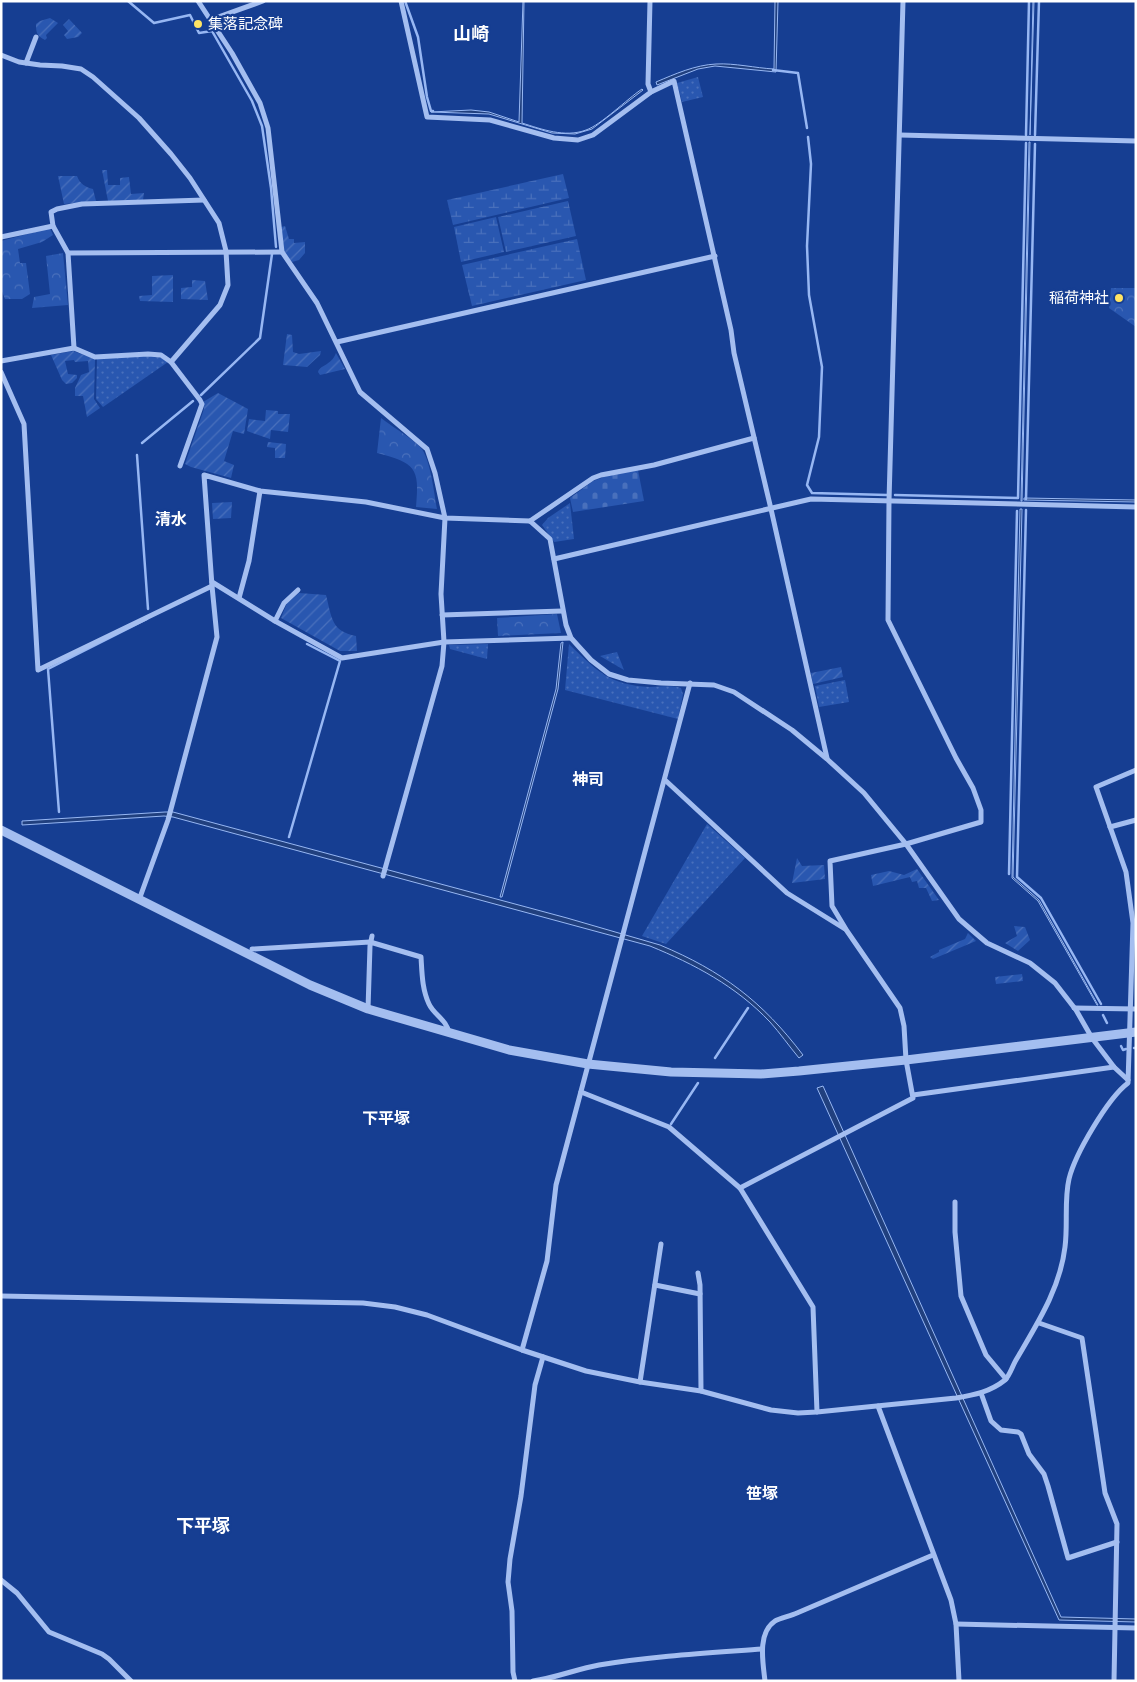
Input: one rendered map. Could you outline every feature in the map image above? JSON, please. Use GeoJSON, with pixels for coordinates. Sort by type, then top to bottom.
{"type":"FeatureCollection","features":[{"type":"Feature","properties":{"kind":"street"},"geometry":{"type":"LineString","coordinates":[[198,1],[260,103],[268,128],[282,252],[317,303],[360,392],[427,449],[435,473],[445,518],[441,594],[444,642],[442,666],[383,876]]}},
{"type":"Feature","properties":{"kind":"street"},"geometry":{"type":"LineString","coordinates":[[210,20],[263,1]]}},
{"type":"Feature","properties":{"kind":"street"},"geometry":{"type":"LineString","coordinates":[[401,1],[427,117],[490,120],[554,138],[578,140],[593,135],[651,92],[674,82],[715,256],[734,353],[827,759]]}},
{"type":"Feature","properties":{"kind":"street"},"geometry":{"type":"LineString","coordinates":[[650,1],[648,84],[651,92]]}},
{"type":"Feature","properties":{"kind":"street"},"geometry":{"type":"LineString","coordinates":[[740,1188],[914,1098],[906,1060],[904,1026],[900,1008],[832,906],[830,861],[906,844],[981,822],[981,810],[973,788],[956,758],[888,620],[889,501],[903,1]]}},
{"type":"Feature","properties":{"kind":"street"},"geometry":{"type":"LineString","coordinates":[[26,63],[36,37]]}},
{"type":"Feature","properties":{"kind":"street"},"geometry":{"type":"LineString","coordinates":[[1,55],[26,63],[81,69],[93,77],[139,118],[172,154],[190,178],[219,224],[226,251],[228,285],[220,305],[171,362]]}},
{"type":"Feature","properties":{"kind":"street"},"geometry":{"type":"LineString","coordinates":[[900,135],[1136,141]]}},
{"type":"Feature","properties":{"kind":"street"},"geometry":{"type":"LineString","coordinates":[[74,348],[68,253],[53,226],[51,212],[82,204],[204,200]]}},
{"type":"Feature","properties":{"kind":"street"},"geometry":{"type":"LineString","coordinates":[[1,237],[53,226]]}},
{"type":"Feature","properties":{"kind":"street"},"geometry":{"type":"LineString","coordinates":[[68,253],[282,252]]}},
{"type":"Feature","properties":{"kind":"street"},"geometry":{"type":"LineString","coordinates":[[337,342],[715,256]]}},
{"type":"Feature","properties":{"kind":"street"},"geometry":{"type":"LineString","coordinates":[[1,361],[74,348],[96,357],[161,355],[171,362],[202,404],[180,466]]}},
{"type":"Feature","properties":{"kind":"street"},"geometry":{"type":"LineString","coordinates":[[1,372],[24,424],[38,670],[212,584]]}},
{"type":"Feature","properties":{"kind":"street"},"geometry":{"type":"LineString","coordinates":[[139,900],[168,820],[217,636],[204,475],[260,491],[366,502],[445,518],[486,521],[530,521],[593,478],[601,475],[654,465],[754,438]]}},
{"type":"Feature","properties":{"kind":"street"},"geometry":{"type":"LineString","coordinates":[[239,598],[249,561],[260,491]]}},
{"type":"Feature","properties":{"kind":"street"},"geometry":{"type":"LineString","coordinates":[[554,559],[812,500],[1136,507]]}},
{"type":"Feature","properties":{"kind":"street"},"geometry":{"type":"LineString","coordinates":[[530,521],[550,539],[562,611],[571,638],[591,660],[609,674],[628,680],[714,685],[734,692],[792,730],[827,759],[864,794],[906,844],[959,919],[987,944],[1030,963],[1055,983],[1074,1008],[1092,1038],[1114,1067],[1128,1080]]}},
{"type":"Feature","properties":{"kind":"street"},"geometry":{"type":"LineString","coordinates":[[212,584],[342,658],[444,642],[571,638]]}},
{"type":"Feature","properties":{"kind":"street"},"geometry":{"type":"LineString","coordinates":[[276,621],[284,603],[298,590]]}},
{"type":"Feature","properties":{"kind":"street"},"geometry":{"type":"LineString","coordinates":[[442,615],[562,611]]}},
{"type":"Feature","properties":{"kind":"street"},"geometry":{"type":"LineString","coordinates":[[522,1350],[547,1261],[556,1185],[690,684]]}},
{"type":"Feature","properties":{"kind":"street"},"geometry":{"type":"LineString","coordinates":[[1,1296],[363,1303],[395,1307],[427,1315],[522,1350],[586,1370],[640,1382],[701,1391],[771,1410],[798,1413],[956,1398],[991,1389],[1006,1379],[1039,1323],[1058,1281],[1065,1247],[1068,1180],[1076,1156],[1117,1091],[1128,1083],[1133,1032],[1133,923],[1126,872],[1096,787],[1136,770]]}},
{"type":"Feature","properties":{"kind":"street"},"geometry":{"type":"LineString","coordinates":[[665,780],[787,892],[847,931]]}},
{"type":"Feature","properties":{"kind":"street"},"geometry":{"type":"LineString","coordinates":[[1110,826],[1136,820]]}},
{"type":"Feature","properties":{"kind":"street"},"geometry":{"type":"LineString","coordinates":[[1,830],[302,981],[368,1010],[509,1050],[588,1064],[671,1072],[761,1074],[800,1072],[1133,1032]]}},
{"type":"Feature","properties":{"kind":"street"},"geometry":{"type":"LineString","coordinates":[[368,1010],[370,942],[372,936]]}},
{"type":"Feature","properties":{"kind":"street"},"geometry":{"type":"LineString","coordinates":[[252,949],[370,942],[421,957],[423,989],[430,1006],[448,1026],[449,1033]]}},
{"type":"Feature","properties":{"kind":"street"},"geometry":{"type":"LineString","coordinates":[[1074,1008],[1133,1009]]}},
{"type":"Feature","properties":{"kind":"street"},"geometry":{"type":"LineString","coordinates":[[913,1095],[1114,1067]]}},
{"type":"Feature","properties":{"kind":"street"},"geometry":{"type":"LineString","coordinates":[[581,1092],[669,1127],[740,1188],[813,1307],[817,1412]]}},
{"type":"Feature","properties":{"kind":"street"},"geometry":{"type":"LineString","coordinates":[[955,1202],[955,1232],[961,1296],[986,1355],[1006,1379]]}},
{"type":"Feature","properties":{"kind":"street"},"geometry":{"type":"LineString","coordinates":[[640,1382],[661,1244]]}},
{"type":"Feature","properties":{"kind":"street"},"geometry":{"type":"LineString","coordinates":[[698,1273],[701,1391]]}},
{"type":"Feature","properties":{"kind":"street"},"geometry":{"type":"LineString","coordinates":[[655,1285],[700,1294]]}},
{"type":"Feature","properties":{"kind":"street"},"geometry":{"type":"LineString","coordinates":[[1039,1323],[1082,1338],[1105,1489],[1117,1524],[1114,1681]]}},
{"type":"Feature","properties":{"kind":"street"},"geometry":{"type":"LineString","coordinates":[[522,1681],[516,1680],[513,1672],[512,1611],[508,1582],[535,1385],[543,1357]]}},
{"type":"Feature","properties":{"kind":"street"},"geometry":{"type":"LineString","coordinates":[[981,1393],[991,1421],[1001,1430],[1021,1434],[1029,1454],[1044,1474],[1068,1558],[1117,1542]]}},
{"type":"Feature","properties":{"kind":"street"},"geometry":{"type":"LineString","coordinates":[[878,1406],[951,1600],[956,1624],[959,1681]]}},
{"type":"Feature","properties":{"kind":"street"},"geometry":{"type":"LineString","coordinates":[[765,1681],[762,1649],[768,1627],[775,1621],[933,1555]]}},
{"type":"Feature","properties":{"kind":"street"},"geometry":{"type":"LineString","coordinates":[[1,1580],[17,1593],[49,1632],[102,1654],[131,1681]]}},
{"type":"Feature","properties":{"kind":"street"},"geometry":{"type":"LineString","coordinates":[[956,1624],[1136,1628]]}},
{"type":"Feature","properties":{"kind":"street"},"geometry":{"type":"LineString","coordinates":[[533,1681],[598,1665],[762,1649]]}},
{"type":"Feature","properties":{"kind":"green space"},"geometry":{"type":"Polygon","coordinates":[[[50,18],[58,23],[46,35],[47,38],[45,40],[38,34],[36,24],[50,18]]]}},
{"type":"Feature","properties":{"kind":"green space"},"geometry":{"type":"Polygon","coordinates":[[[69,19],[82,33],[78,37],[67,39],[64,35],[68,31],[63,25],[69,19]]]}},
{"type":"Feature","properties":{"kind":"green space"},"geometry":{"type":"Polygon","coordinates":[[[698,77],[703,97],[682,102],[677,83],[698,77]]]}},
{"type":"Feature","properties":{"kind":"green space"},"geometry":{"type":"Polygon","coordinates":[[[102,170],[107,170],[108,185],[120,185],[120,178],[129,177],[131,194],[144,193],[143,200],[108,201],[102,170]]]}},
{"type":"Feature","properties":{"kind":"green space"},"geometry":{"type":"Polygon","coordinates":[[[563,174],[569,198],[453,225],[447,200],[563,174]]]}},
{"type":"Feature","properties":{"kind":"green space"},"geometry":{"type":"Polygon","coordinates":[[[58,176],[77,176],[83,185],[93,189],[96,201],[64,204],[58,176]]]}},
{"type":"Feature","properties":{"kind":"green space"},"geometry":{"type":"Polygon","coordinates":[[[568,201],[576,236],[506,252],[498,217],[568,201]]]}},
{"type":"Feature","properties":{"kind":"green space"},"geometry":{"type":"Polygon","coordinates":[[[496,217],[504,252],[461,262],[454,227],[496,217]]]}},
{"type":"Feature","properties":{"kind":"green space"},"geometry":{"type":"Polygon","coordinates":[[[285,226],[289,239],[294,239],[294,243],[305,242],[305,253],[299,260],[292,262],[284,252],[281,227],[285,226]]]}},
{"type":"Feature","properties":{"kind":"green space"},"geometry":{"type":"Polygon","coordinates":[[[50,228],[53,235],[42,242],[18,249],[20,263],[26,263],[30,294],[22,299],[5,299],[1,289],[1,241],[50,228]]]}},
{"type":"Feature","properties":{"kind":"green space"},"geometry":{"type":"Polygon","coordinates":[[[577,239],[586,280],[472,306],[462,265],[577,239]]]}},
{"type":"Feature","properties":{"kind":"green space"},"geometry":{"type":"Polygon","coordinates":[[[63,253],[68,305],[32,308],[34,297],[50,294],[46,256],[63,253]]]}},
{"type":"Feature","properties":{"kind":"green space"},"geometry":{"type":"Polygon","coordinates":[[[173,275],[173,302],[140,301],[139,296],[152,295],[152,276],[173,275]]]}},
{"type":"Feature","properties":{"kind":"green space"},"geometry":{"type":"Polygon","coordinates":[[[192,280],[205,281],[208,300],[181,299],[181,288],[192,287],[192,280]]]}},
{"type":"Feature","properties":{"kind":"green space"},"geometry":{"type":"Polygon","coordinates":[[[1111,288],[1136,288],[1136,327],[1109,308],[1111,288]]]}},
{"type":"Feature","properties":{"kind":"green space"},"geometry":{"type":"Polygon","coordinates":[[[287,334],[292,335],[293,352],[299,354],[321,351],[320,355],[307,367],[283,365],[287,334]]]}},
{"type":"Feature","properties":{"kind":"green space"},"geometry":{"type":"Polygon","coordinates":[[[73,351],[95,359],[94,399],[100,408],[87,417],[83,396],[75,396],[75,388],[81,375],[89,372],[88,361],[65,361],[68,374],[77,375],[77,378],[72,383],[66,384],[62,380],[51,355],[73,351]]]}},
{"type":"Feature","properties":{"kind":"green space"},"geometry":{"type":"Polygon","coordinates":[[[336,353],[345,369],[320,375],[319,369],[332,360],[336,353]]]}},
{"type":"Feature","properties":{"kind":"green space"},"geometry":{"type":"Polygon","coordinates":[[[148,355],[160,357],[168,362],[103,407],[96,399],[97,359],[148,355]]]}},
{"type":"Feature","properties":{"kind":"green space"},"geometry":{"type":"Polygon","coordinates":[[[218,393],[248,409],[244,434],[233,431],[224,461],[234,465],[231,478],[185,464],[204,409],[203,402],[218,393]]]}},
{"type":"Feature","properties":{"kind":"green space"},"geometry":{"type":"Polygon","coordinates":[[[266,410],[278,411],[278,414],[290,414],[288,432],[271,430],[270,439],[247,431],[249,419],[265,421],[266,410]]]}},
{"type":"Feature","properties":{"kind":"green space"},"geometry":{"type":"Polygon","coordinates":[[[381,418],[409,437],[422,449],[430,470],[437,509],[416,507],[417,483],[412,469],[400,460],[377,453],[381,418]]]}},
{"type":"Feature","properties":{"kind":"green space"},"geometry":{"type":"Polygon","coordinates":[[[268,442],[286,444],[285,458],[275,458],[275,448],[267,447],[268,442]]]}},
{"type":"Feature","properties":{"kind":"green space"},"geometry":{"type":"Polygon","coordinates":[[[638,470],[644,501],[573,512],[570,498],[593,481],[607,476],[638,470]]]}},
{"type":"Feature","properties":{"kind":"green space"},"geometry":{"type":"Polygon","coordinates":[[[232,502],[231,518],[213,519],[212,503],[232,502]]]}},
{"type":"Feature","properties":{"kind":"green space"},"geometry":{"type":"Polygon","coordinates":[[[570,503],[574,539],[554,542],[542,525],[548,518],[570,503]]]}},
{"type":"Feature","properties":{"kind":"green space"},"geometry":{"type":"Polygon","coordinates":[[[299,593],[326,595],[337,627],[348,634],[356,636],[357,651],[340,651],[281,618],[287,603],[299,593]]]}},
{"type":"Feature","properties":{"kind":"green space"},"geometry":{"type":"Polygon","coordinates":[[[557,614],[561,633],[498,636],[497,618],[557,614]]]}},
{"type":"Feature","properties":{"kind":"green space"},"geometry":{"type":"Polygon","coordinates":[[[488,644],[487,659],[450,649],[449,645],[488,644]]]}},
{"type":"Feature","properties":{"kind":"green space"},"geometry":{"type":"Polygon","coordinates":[[[569,644],[596,669],[614,680],[636,686],[681,688],[683,694],[678,719],[565,690],[569,644]]]}},
{"type":"Feature","properties":{"kind":"green space"},"geometry":{"type":"Polygon","coordinates":[[[617,652],[624,670],[600,656],[617,652]]]}},
{"type":"Feature","properties":{"kind":"green space"},"geometry":{"type":"Polygon","coordinates":[[[841,667],[843,677],[813,684],[811,673],[841,667]]]}},
{"type":"Feature","properties":{"kind":"green space"},"geometry":{"type":"Polygon","coordinates":[[[845,680],[849,702],[819,707],[815,686],[845,680]]]}},
{"type":"Feature","properties":{"kind":"green space"},"geometry":{"type":"Polygon","coordinates":[[[707,824],[745,858],[666,944],[642,936],[707,824]]]}},
{"type":"Feature","properties":{"kind":"green space"},"geometry":{"type":"Polygon","coordinates":[[[797,858],[802,866],[824,865],[825,879],[792,883],[797,858]]]}},
{"type":"Feature","properties":{"kind":"green space"},"geometry":{"type":"Polygon","coordinates":[[[917,869],[939,900],[932,901],[926,888],[919,888],[917,881],[912,882],[910,877],[873,886],[871,875],[889,871],[904,875],[917,869]]]}},
{"type":"Feature","properties":{"kind":"green space"},"geometry":{"type":"Polygon","coordinates":[[[1014,926],[1025,927],[1030,940],[1018,951],[1005,943],[1017,936],[1014,926]]]}},
{"type":"Feature","properties":{"kind":"green space"},"geometry":{"type":"Polygon","coordinates":[[[968,933],[976,941],[933,959],[930,957],[939,952],[939,950],[965,939],[968,933]]]}},
{"type":"Feature","properties":{"kind":"green space"},"geometry":{"type":"Polygon","coordinates":[[[1022,974],[1023,981],[996,984],[995,977],[1022,974]]]}},
{"type":"Feature","properties":{"kind":"shaded area"},"geometry":{"type":"Polygon","coordinates":[[[523,1],[522,123],[562,133],[586,130],[599,123],[636,93],[643,90],[592,129],[575,134],[552,133],[489,114],[431,112],[471,110],[489,112],[519,122],[523,1]]]}},
{"type":"Feature","properties":{"kind":"shaded area"},"geometry":{"type":"Polygon","coordinates":[[[775,1],[778,1],[776,72],[715,66],[698,69],[657,85],[656,82],[670,76],[708,65],[730,64],[774,69],[775,1]]]}},
{"type":"Feature","properties":{"kind":"shaded area"},"geometry":{"type":"Polygon","coordinates":[[[1033,1],[1034,1],[1030,135],[1033,1]]]}},
{"type":"Feature","properties":{"kind":"shaded area"},"geometry":{"type":"Polygon","coordinates":[[[1029,142],[1030,142],[1021,501],[1029,142]]]}},
{"type":"Feature","properties":{"kind":"shaded area"},"geometry":{"type":"Polygon","coordinates":[[[1024,498],[1136,500],[1136,502],[1024,500],[1024,498]]]}},
{"type":"Feature","properties":{"kind":"shaded area"},"geometry":{"type":"Polygon","coordinates":[[[1020,509],[1022,509],[1013,877],[1039,900],[1098,1005],[1038,901],[1012,878],[1020,509]]]}},
{"type":"Feature","properties":{"kind":"shaded area"},"geometry":{"type":"Polygon","coordinates":[[[563,642],[558,689],[502,897],[500,897],[556,689],[561,643],[563,642]]]}},
{"type":"Feature","properties":{"kind":"shaded area"},"geometry":{"type":"Polygon","coordinates":[[[173,812],[567,918],[660,945],[703,966],[739,989],[772,1019],[803,1055],[799,1058],[770,1022],[729,987],[683,960],[650,946],[173,817],[22,825],[22,821],[173,812]]]}},
{"type":"Feature","properties":{"kind":"shaded area"},"geometry":{"type":"Polygon","coordinates":[[[823,1086],[1061,1617],[1136,1619],[1136,1622],[1059,1620],[817,1088],[823,1086]]]}},
{"type":"Feature","properties":{"kind":"waterway"},"geometry":{"type":"LineString","coordinates":[[128,1],[154,23],[190,15],[199,33],[212,31],[252,101],[262,126],[271,188],[276,247]]}},
{"type":"Feature","properties":{"kind":"waterway"},"geometry":{"type":"LineString","coordinates":[[405,1],[418,37],[427,97],[431,111],[433,111]]}},
{"type":"Feature","properties":{"kind":"waterway"},"geometry":{"type":"LineString","coordinates":[[1026,135],[1029,1]]}},
{"type":"Feature","properties":{"kind":"waterway"},"geometry":{"type":"LineString","coordinates":[[1035,135],[1039,1]]}},
{"type":"Feature","properties":{"kind":"waterway"},"geometry":{"type":"LineString","coordinates":[[773,70],[798,73],[807,128]]}},
{"type":"Feature","properties":{"kind":"waterway"},"geometry":{"type":"LineString","coordinates":[[808,137],[811,164],[807,246],[809,295],[822,367],[819,437],[807,485],[812,493],[887,495]]}},
{"type":"Feature","properties":{"kind":"waterway"},"geometry":{"type":"LineString","coordinates":[[895,495],[1018,498],[1026,143]]}},
{"type":"Feature","properties":{"kind":"waterway"},"geometry":{"type":"LineString","coordinates":[[1026,499],[1035,144]]}},
{"type":"Feature","properties":{"kind":"waterway"},"geometry":{"type":"LineString","coordinates":[[201,395],[260,338],[272,254]]}},
{"type":"Feature","properties":{"kind":"waterway"},"geometry":{"type":"LineString","coordinates":[[142,443],[193,401]]}},
{"type":"Feature","properties":{"kind":"waterway"},"geometry":{"type":"LineString","coordinates":[[137,455],[148,609]]}},
{"type":"Feature","properties":{"kind":"waterway"},"geometry":{"type":"LineString","coordinates":[[1026,510],[1017,877],[1041,898],[1101,1004]]}},
{"type":"Feature","properties":{"kind":"waterway"},"geometry":{"type":"LineString","coordinates":[[1009,874],[1017,511]]}},
{"type":"Feature","properties":{"kind":"waterway"},"geometry":{"type":"LineString","coordinates":[[59,812],[48,669],[147,619]]}},
{"type":"Feature","properties":{"kind":"waterway"},"geometry":{"type":"LineString","coordinates":[[289,837],[340,661],[307,644]]}},
{"type":"Feature","properties":{"kind":"waterway"},"geometry":{"type":"LineString","coordinates":[[715,1058],[748,1008]]}},
{"type":"Feature","properties":{"kind":"waterway"},"geometry":{"type":"LineString","coordinates":[[1103,1015],[1107,1023]]}},
{"type":"Feature","properties":{"kind":"waterway"},"geometry":{"type":"LineString","coordinates":[[1121,1046],[1123,1050],[1126,1049]]}},
{"type":"Feature","properties":{"kind":"waterway"},"geometry":{"type":"LineString","coordinates":[[671,1124],[698,1083]]}},
{"type":"Feature","properties":{"kind":"place","name":"集落記念碑"},"geometry":{"type":"Point","coordinates":[198,24]}},
{"type":"Feature","properties":{"kind":"place","name":"稲荷神社"},"geometry":{"type":"Point","coordinates":[1119,298]}},
{"type":"Feature","properties":{"kind":"district","name":"山崎"},"geometry":{"type":"Point","coordinates":[471,34]}},
{"type":"Feature","properties":{"kind":"district","name":"清水"},"geometry":{"type":"Point","coordinates":[171,519]}},
{"type":"Feature","properties":{"kind":"district","name":"神司"},"geometry":{"type":"Point","coordinates":[588,779]}},
{"type":"Feature","properties":{"kind":"district","name":"下平塚"},"geometry":{"type":"Point","coordinates":[386,1118]}},
{"type":"Feature","properties":{"kind":"district","name":"笹塚"},"geometry":{"type":"Point","coordinates":[762,1493]}},
{"type":"Feature","properties":{"kind":"district","name":"下平塚"},"geometry":{"type":"Point","coordinates":[203,1526]}}]}
